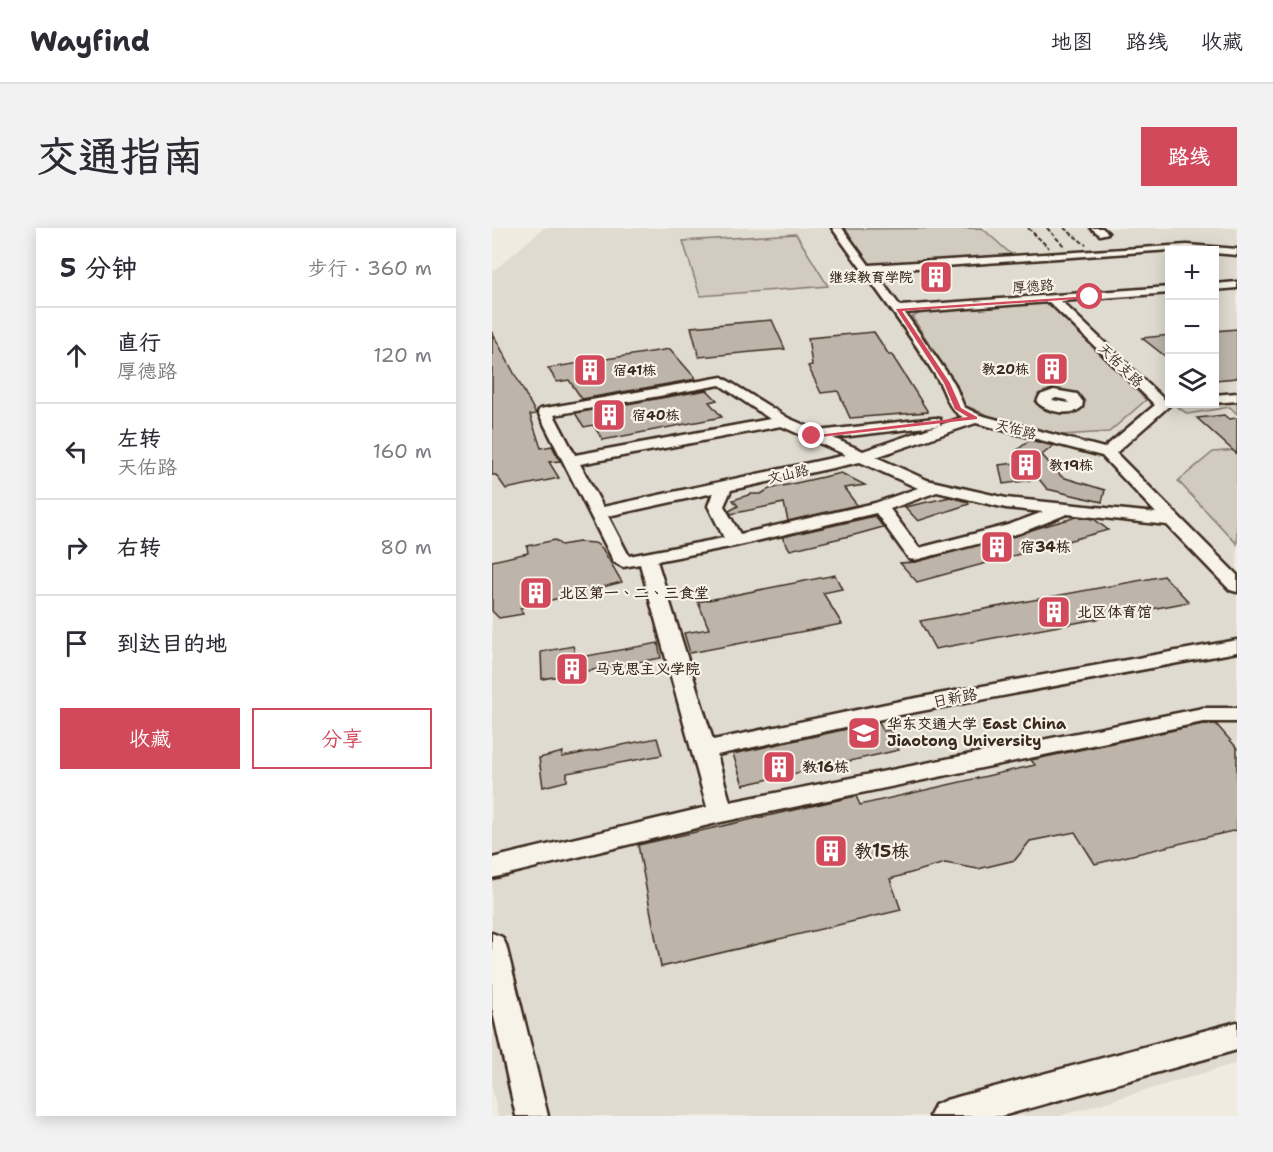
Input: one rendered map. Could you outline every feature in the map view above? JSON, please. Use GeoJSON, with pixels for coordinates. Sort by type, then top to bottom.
{"type":"FeatureCollection","features":[{"type":"Feature","properties":{"kind":"street","name":"天佑路"},"geometry":{"type":"LineString","coordinates":[[837,228],[898,310],[947,383],[958,409],[975,418],[1107,453]]}},
{"type":"Feature","properties":{"kind":"street"},"geometry":{"type":"LineString","coordinates":[[867,268],[1187,248],[1237,252]]}},
{"type":"Feature","properties":{"kind":"street"},"geometry":{"type":"LineString","coordinates":[[1219,287],[1237,285]]}},
{"type":"Feature","properties":{"kind":"street","name":"厚德路"},"geometry":{"type":"LineString","coordinates":[[898,310],[1165,290]]}},
{"type":"Feature","properties":{"kind":"street","name":"天佑支路"},"geometry":{"type":"LineString","coordinates":[[1053,300],[1165,401]]}},
{"type":"Feature","properties":{"kind":"street"},"geometry":{"type":"LineString","coordinates":[[936,487],[880,507],[735,541],[623,562],[545,412],[722,381],[783,421],[812,436],[922,484],[936,487],[1006,503],[1173,520]]}},
{"type":"Feature","properties":{"kind":"street"},"geometry":{"type":"LineString","coordinates":[[1219,399],[1237,397]]}},
{"type":"Feature","properties":{"kind":"street","name":"天佑支路"},"geometry":{"type":"LineString","coordinates":[[1107,453],[1165,406]]}},
{"type":"Feature","properties":{"kind":"street"},"geometry":{"type":"LineString","coordinates":[[812,436],[975,418]]}},
{"type":"Feature","properties":{"kind":"street","name":"文山路"},"geometry":{"type":"LineString","coordinates":[[598,513],[723,489],[861,457],[975,418]]}},
{"type":"Feature","properties":{"kind":"street"},"geometry":{"type":"LineString","coordinates":[[570,461],[783,421]]}},
{"type":"Feature","properties":{"kind":"street"},"geometry":{"type":"LineString","coordinates":[[1107,453],[1237,586]]}},
{"type":"Feature","properties":{"kind":"street"},"geometry":{"type":"LineString","coordinates":[[723,489],[716,506],[735,541]]}},
{"type":"Feature","properties":{"kind":"street"},"geometry":{"type":"LineString","coordinates":[[1006,503],[1014,529]]}},
{"type":"Feature","properties":{"kind":"street"},"geometry":{"type":"LineString","coordinates":[[880,507],[915,555],[1014,529],[1067,509]]}},
{"type":"Feature","properties":{"kind":"street"},"geometry":{"type":"LineString","coordinates":[[647,557],[721,813]]}},
{"type":"Feature","properties":{"kind":"street","name":"日新路"},"geometry":{"type":"LineString","coordinates":[[704,750],[900,708],[1237,646]]}},
{"type":"Feature","properties":{"kind":"street"},"geometry":{"type":"LineString","coordinates":[[492,868],[721,813],[1203,715],[1237,715]]}},
{"type":"Feature","properties":{"kind":"street"},"geometry":{"type":"LineString","coordinates":[[492,945],[532,1116]]}},
{"type":"Feature","properties":{"kind":"street"},"geometry":{"type":"LineString","coordinates":[[946,1116],[1237,1036]]}},
{"type":"Feature","properties":{"kind":"shaded area","name":"华东交通大学 East China Jiaotong University"},"geometry":{"type":"Polygon","coordinates":[[[544,228],[1237,228],[1237,1063],[1059,1116],[498,1116],[492,1087],[492,272],[544,228]]]}},
{"type":"Feature","properties":{"kind":"shaded area"},"geometry":{"type":"Polygon","coordinates":[[[982,228],[1012,255],[870,264],[845,229],[982,228]]]}},
{"type":"Feature","properties":{"kind":"shaded area"},"geometry":{"type":"Polygon","coordinates":[[[796,234],[828,286],[700,296],[683,241],[796,234]]]}},
{"type":"Feature","properties":{"kind":"shaded area"},"geometry":{"type":"Polygon","coordinates":[[[1043,303],[1053,307],[1146,400],[1109,432],[1062,435],[999,420],[964,405],[954,381],[912,317],[927,310],[1043,303]]]}},
{"type":"Feature","properties":{"kind":"shaded area"},"geometry":{"type":"Polygon","coordinates":[[[1237,402],[1237,414],[1230,407],[1188,414],[1179,408],[1219,408],[1219,404],[1237,402]]]}},
{"type":"Feature","properties":{"kind":"shaded area"},"geometry":{"type":"Polygon","coordinates":[[[1237,450],[1237,544],[1178,481],[1213,452],[1237,450]]]}},
{"type":"Feature","properties":{"kind":"building"},"geometry":{"type":"Polygon","coordinates":[[[772,320],[785,349],[699,357],[691,327],[772,320]]]}},
{"type":"Feature","properties":{"kind":"building"},"geometry":{"type":"Polygon","coordinates":[[[1237,329],[1237,378],[1219,380],[1219,331],[1237,329]]]}},
{"type":"Feature","properties":{"kind":"building"},"geometry":{"type":"Polygon","coordinates":[[[492,332],[536,414],[530,415],[541,448],[552,446],[560,461],[549,462],[559,478],[506,489],[496,475],[492,475],[492,332]]]}},
{"type":"Feature","properties":{"kind":"building"},"geometry":{"type":"Polygon","coordinates":[[[874,332],[889,355],[892,355],[928,412],[850,418],[838,391],[821,393],[808,366],[812,365],[808,338],[874,332]]]}},
{"type":"Feature","properties":{"kind":"building"},"geometry":{"type":"Polygon","coordinates":[[[1165,336],[1165,356],[1142,338],[1165,336]]]}},
{"type":"Feature","properties":{"kind":"building","name":"宿41栋"},"geometry":{"type":"Polygon","coordinates":[[[670,349],[696,379],[582,399],[569,380],[557,382],[548,368],[670,349]]]}},
{"type":"Feature","properties":{"kind":"building","name":"宿40栋"},"geometry":{"type":"Polygon","coordinates":[[[707,390],[717,400],[709,402],[722,417],[603,440],[593,425],[584,427],[575,413],[707,390]]]}},
{"type":"Feature","properties":{"kind":"building"},"geometry":{"type":"Polygon","coordinates":[[[1224,415],[1229,419],[1237,418],[1237,454],[1197,418],[1224,415]]]}},
{"type":"Feature","properties":{"kind":"building","name":"教19栋"},"geometry":{"type":"Polygon","coordinates":[[[1030,440],[1053,446],[1042,455],[1062,477],[1105,490],[1102,502],[1047,489],[1039,479],[1003,484],[999,465],[1024,462],[1016,451],[1030,440]]]}},
{"type":"Feature","properties":{"kind":"building"},"geometry":{"type":"Polygon","coordinates":[[[841,473],[865,485],[844,488],[857,505],[788,521],[784,503],[731,514],[729,511],[738,506],[733,500],[751,494],[761,494],[769,489],[841,473]]]}},
{"type":"Feature","properties":{"kind":"building"},"geometry":{"type":"Polygon","coordinates":[[[950,497],[969,504],[918,521],[905,507],[950,497]]]}},
{"type":"Feature","properties":{"kind":"building"},"geometry":{"type":"Polygon","coordinates":[[[875,516],[883,527],[790,550],[782,537],[875,516]]]}},
{"type":"Feature","properties":{"kind":"building","name":"宿34栋"},"geometry":{"type":"Polygon","coordinates":[[[1077,517],[1094,519],[1108,530],[917,582],[900,563],[916,562],[1077,517]]]}},
{"type":"Feature","properties":{"kind":"building","name":"北区第一、二、三食堂"},"geometry":{"type":"Polygon","coordinates":[[[555,540],[561,545],[579,542],[595,543],[602,548],[622,582],[520,608],[523,614],[499,618],[492,611],[492,561],[528,553],[527,546],[555,540]]]}},
{"type":"Feature","properties":{"kind":"building"},"geometry":{"type":"Polygon","coordinates":[[[835,575],[842,589],[823,593],[842,624],[690,653],[684,633],[709,629],[698,602],[835,575]]]}},
{"type":"Feature","properties":{"kind":"building","name":"北区体育馆"},"geometry":{"type":"Polygon","coordinates":[[[1164,576],[1189,602],[935,649],[920,621],[1164,576]]]}},
{"type":"Feature","properties":{"kind":"building","name":"马克思主义学院"},"geometry":{"type":"Polygon","coordinates":[[[658,643],[661,658],[542,679],[541,652],[573,646],[576,658],[658,643]]]}},
{"type":"Feature","properties":{"kind":"building","name":"教16栋"},"geometry":{"type":"Polygon","coordinates":[[[879,722],[883,731],[890,730],[899,750],[743,785],[733,754],[879,722]]]}},
{"type":"Feature","properties":{"kind":"building","name":"教15栋"},"geometry":{"type":"Polygon","coordinates":[[[1203,724],[1216,724],[1237,748],[1237,830],[1095,864],[1075,832],[1030,841],[1015,860],[978,869],[945,863],[890,879],[901,910],[661,967],[638,845],[856,796],[860,805],[1035,765],[1031,760],[1203,724]]]}},
{"type":"Feature","properties":{"kind":"building"},"geometry":{"type":"Polygon","coordinates":[[[657,738],[662,755],[567,773],[567,781],[543,787],[539,758],[563,752],[562,757],[657,738]]]}},
{"type":"Feature","properties":{"kind":"railway"},"geometry":{"type":"LineString","coordinates":[[1028,228],[1049,248]]}},
{"type":"Feature","properties":{"kind":"railway"},"geometry":{"type":"LineString","coordinates":[[1047,228],[1065,247]]}},
{"type":"Feature","properties":{"kind":"railway"},"geometry":{"type":"LineString","coordinates":[[1064,228],[1086,245]]}},
{"type":"Feature","properties":{"kind":"place","name":"继续教育学院"},"geometry":{"type":"Point","coordinates":[936,277]}},
{"type":"Feature","properties":{"kind":"place","name":"教20栋"},"geometry":{"type":"Point","coordinates":[1052,369]}},
{"type":"Feature","properties":{"kind":"place","name":"宿41栋"},"geometry":{"type":"Point","coordinates":[590,370]}},
{"type":"Feature","properties":{"kind":"place","name":"宿40栋"},"geometry":{"type":"Point","coordinates":[609,415]}},
{"type":"Feature","properties":{"kind":"place","name":"教19栋"},"geometry":{"type":"Point","coordinates":[1026,465]}},
{"type":"Feature","properties":{"kind":"place","name":"宿34栋"},"geometry":{"type":"Point","coordinates":[997,547]}},
{"type":"Feature","properties":{"kind":"place","name":"北区第一、二、三食堂"},"geometry":{"type":"Point","coordinates":[536,593]}},
{"type":"Feature","properties":{"kind":"place","name":"北区体育馆"},"geometry":{"type":"Point","coordinates":[1054,612]}},
{"type":"Feature","properties":{"kind":"place","name":"马克思主义学院"},"geometry":{"type":"Point","coordinates":[572,669]}},
{"type":"Feature","properties":{"kind":"place","name":"华东交通大学 East China Jiaotong University"},"geometry":{"type":"Point","coordinates":[864,733]}},
{"type":"Feature","properties":{"kind":"place","name":"教16栋"},"geometry":{"type":"Point","coordinates":[779,767]}},
{"type":"Feature","properties":{"kind":"place","name":"教15栋"},"geometry":{"type":"Point","coordinates":[831,851]}},
{"type":"Feature","properties":{"kind":"route"},"geometry":{"type":"LineString","coordinates":[[812,436],[975,418],[958,409],[947,383],[898,310],[1090,297]]}}]}
